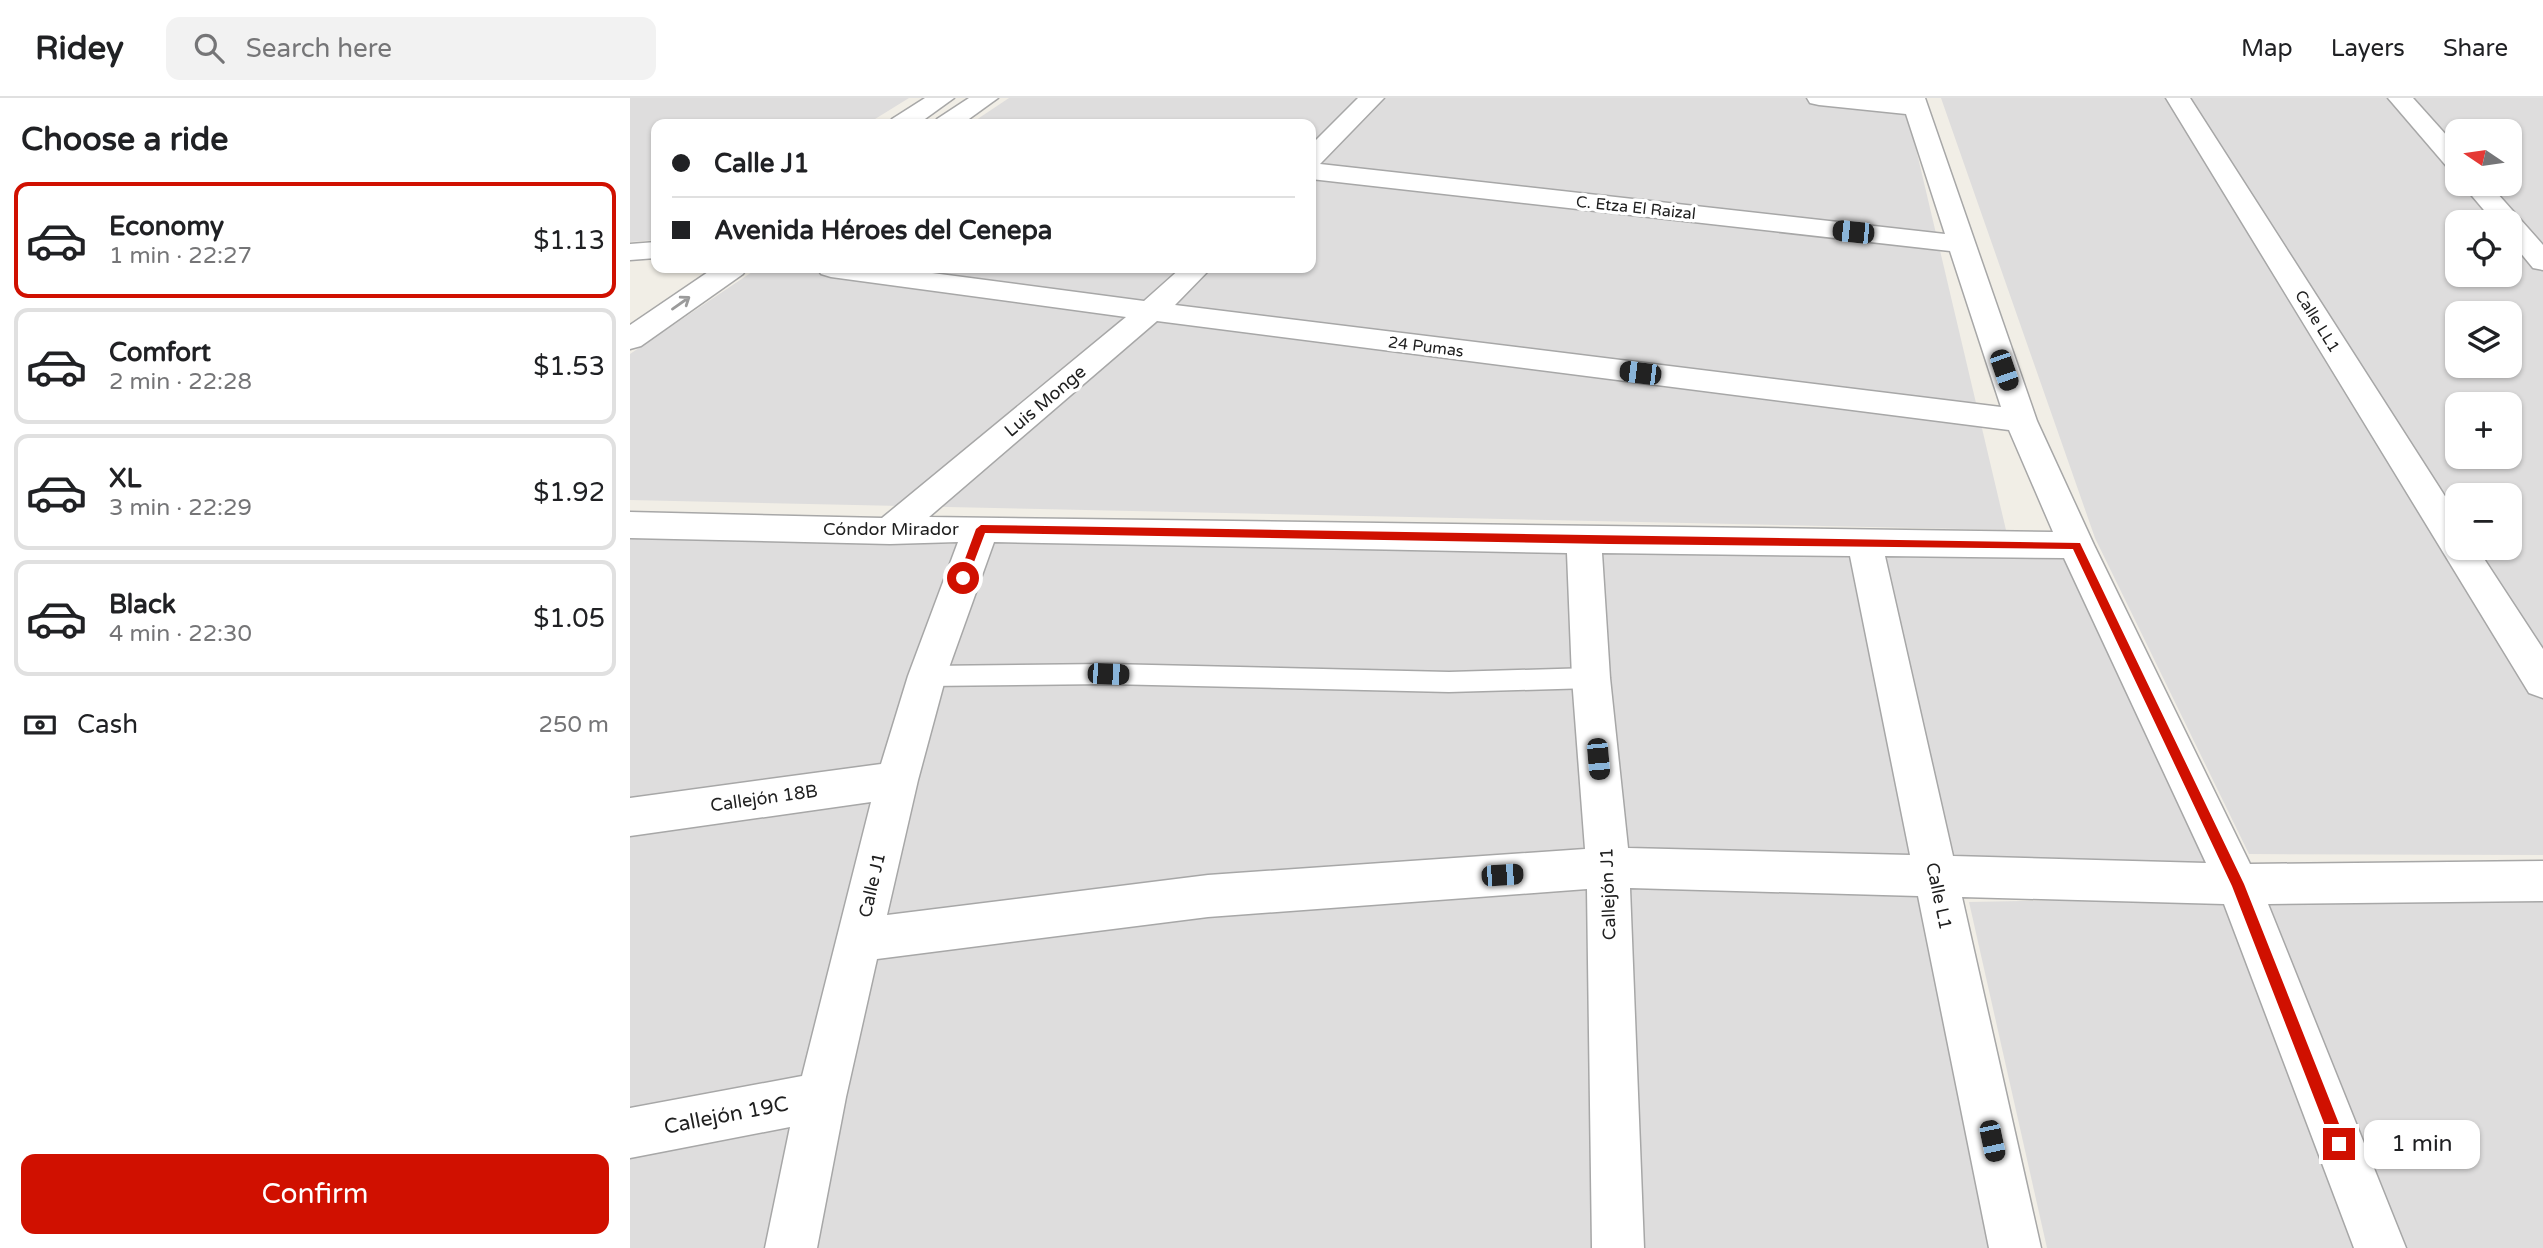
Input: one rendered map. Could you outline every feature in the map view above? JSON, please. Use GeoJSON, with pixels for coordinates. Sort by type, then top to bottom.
{"type":"FeatureCollection","features":[{"type":"Feature","properties":{"kind":"street"},"geometry":{"type":"LineString","coordinates":[[909,119],[942,98]]}},
{"type":"Feature","properties":{"kind":"street"},"geometry":{"type":"LineString","coordinates":[[954,119],[986,98]]}},
{"type":"Feature","properties":{"kind":"street"},"geometry":{"type":"LineString","coordinates":[[1316,154],[1372,98]]}},
{"type":"Feature","properties":{"kind":"street"},"geometry":{"type":"LineString","coordinates":[[1819,98],[1915,103],[2021,421],[2076,545],[2238,884],[2380,1248]]}},
{"type":"Feature","properties":{"kind":"street","name":"Calle LL1"},"geometry":{"type":"LineString","coordinates":[[2178,98],[2445,525]]}},
{"type":"Feature","properties":{"kind":"street"},"geometry":{"type":"LineString","coordinates":[[2400,98],[2445,149]]}},
{"type":"Feature","properties":{"kind":"street","name":"C. Etza El Raizal"},"geometry":{"type":"LineString","coordinates":[[1316,172],[1962,244]]}},
{"type":"Feature","properties":{"kind":"street"},"geometry":{"type":"LineString","coordinates":[[2485,196],[2498,210]]}},
{"type":"Feature","properties":{"kind":"street"},"geometry":{"type":"LineString","coordinates":[[2522,238],[2543,262]]}},
{"type":"Feature","properties":{"kind":"street"},"geometry":{"type":"LineString","coordinates":[[630,252],[651,250]]}},
{"type":"Feature","properties":{"kind":"street"},"geometry":{"type":"LineString","coordinates":[[630,308],[681,273]]}},
{"type":"Feature","properties":{"kind":"street"},"geometry":{"type":"LineString","coordinates":[[630,338],[726,273]]}},
{"type":"Feature","properties":{"kind":"street","name":"24 Pumas"},"geometry":{"type":"LineString","coordinates":[[868,273],[2021,421]]}},
{"type":"Feature","properties":{"kind":"street","name":"Luis Monge"},"geometry":{"type":"LineString","coordinates":[[890,531],[1152,311],[1192,273]]}},
{"type":"Feature","properties":{"kind":"street","name":"Cóndor Mirador"},"geometry":{"type":"LineString","coordinates":[[630,525],[890,531],[981,529],[1584,540],[2076,545]]}},
{"type":"Feature","properties":{"kind":"street","name":"Calle J1"},"geometry":{"type":"LineString","coordinates":[[791,1248],[821,1097],[897,780],[927,676],[981,529]]}},
{"type":"Feature","properties":{"kind":"street","name":"Callejón J1"},"geometry":{"type":"LineString","coordinates":[[1584,540],[1591,678],[1608,867],[1618,1248]]}},
{"type":"Feature","properties":{"kind":"street","name":"Calle L1"},"geometry":{"type":"LineString","coordinates":[[1865,544],[2015,1248]]}},
{"type":"Feature","properties":{"kind":"street","name":"Calle LL1"},"geometry":{"type":"LineString","coordinates":[[2467,560],[2543,682]]}},
{"type":"Feature","properties":{"kind":"street","name":"Callejón 18B"},"geometry":{"type":"LineString","coordinates":[[630,817],[897,780]]}},
{"type":"Feature","properties":{"kind":"street"},"geometry":{"type":"LineString","coordinates":[[859,940],[1208,896],[1608,867],[2238,884],[2543,881]]}},
{"type":"Feature","properties":{"kind":"street","name":"Callejón 19C"},"geometry":{"type":"LineString","coordinates":[[630,1133],[821,1097]]}},
{"type":"Feature","properties":{"kind":"lane"},"geometry":{"type":"LineString","coordinates":[[927,676],[1108,674],[1436,682],[1591,678]]}},
{"type":"Feature","properties":{"kind":"shaded area"},"geometry":{"type":"Polygon","coordinates":[[[630,98],[909,98],[875,119],[651,119],[651,240],[630,242],[630,98]]]}},
{"type":"Feature","properties":{"kind":"shaded area"},"geometry":{"type":"Polygon","coordinates":[[[1009,98],[1904,98],[2006,530],[630,500],[630,354],[751,273],[1316,273],[1316,119],[978,119],[1009,98]]]}},
{"type":"Feature","properties":{"kind":"shaded area"},"geometry":{"type":"Polygon","coordinates":[[[1941,98],[2543,98],[2543,855],[2249,854],[2095,538],[1941,98]]]}},
{"type":"Feature","properties":{"kind":"shaded area"},"geometry":{"type":"Polygon","coordinates":[[[630,537],[950,544],[996,542],[2063,555],[2209,869],[1912,857],[1990,1248],[630,1248],[630,537]]]}},
{"type":"Feature","properties":{"kind":"shaded area"},"geometry":{"type":"Polygon","coordinates":[[[2543,891],[2543,1248],[2047,1248],[1969,902],[2543,891]]]}},
{"type":"Feature","properties":{"kind":"route"},"geometry":{"type":"LineString","coordinates":[[963,578],[981,529],[1609,541],[2076,545],[2238,884],[2339,1144]]}}]}
